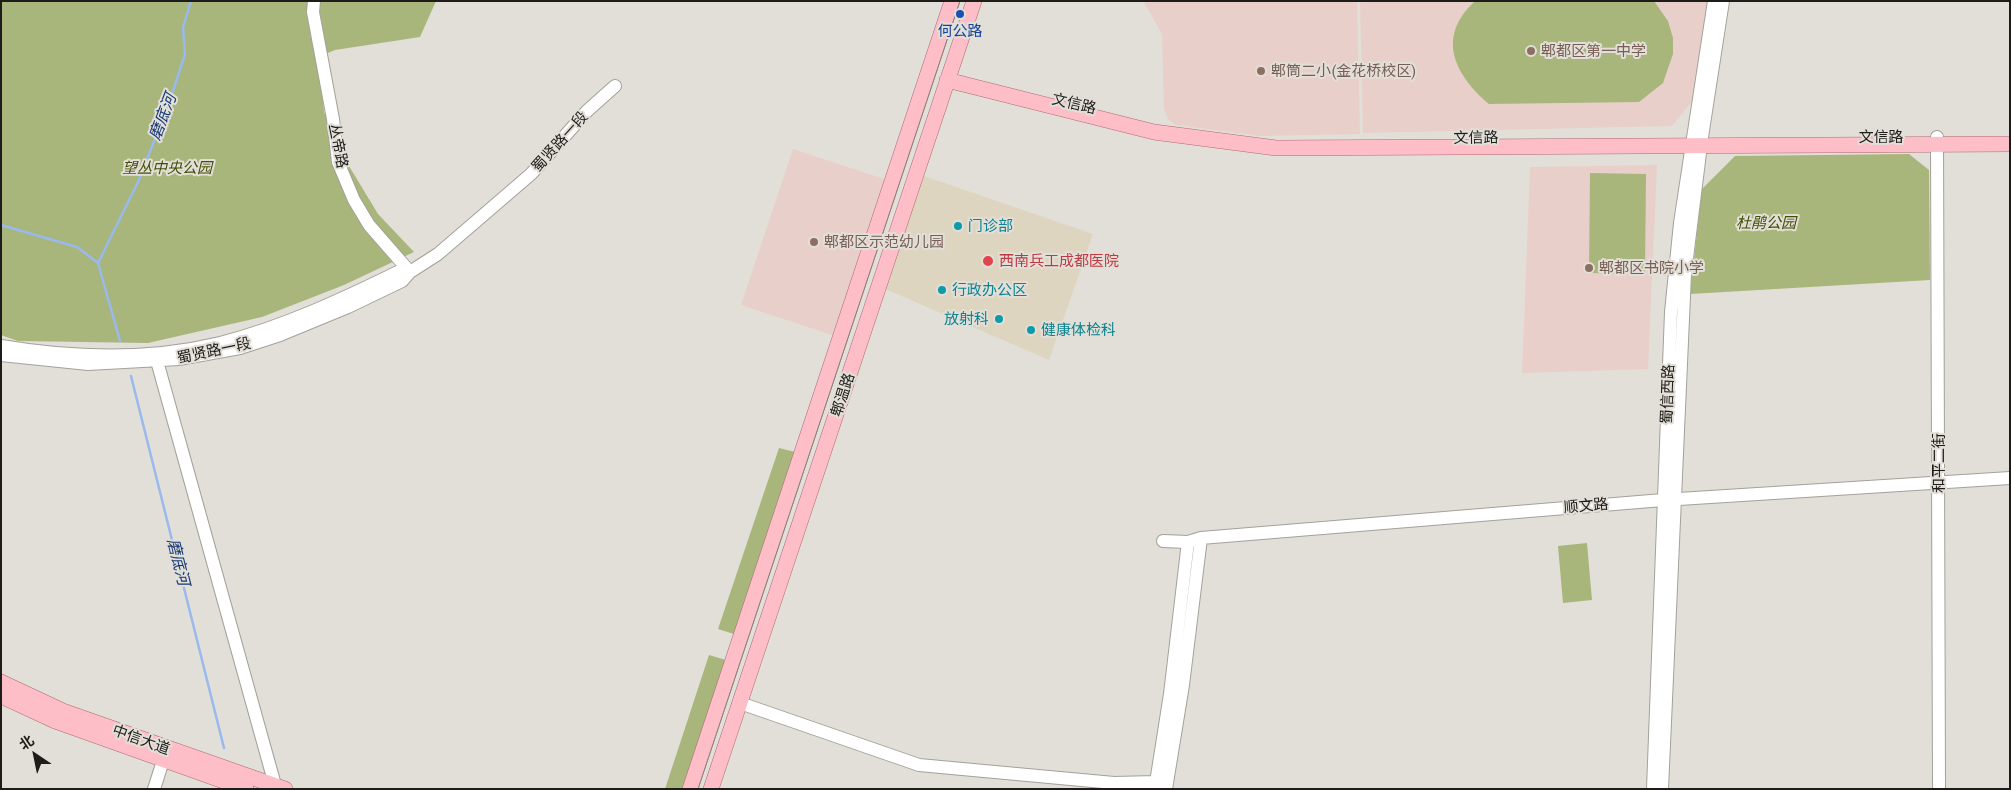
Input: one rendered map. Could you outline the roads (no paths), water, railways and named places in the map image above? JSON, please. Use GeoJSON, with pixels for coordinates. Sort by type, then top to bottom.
{"type":"FeatureCollection","features":[{"type":"Feature","properties":{"kind":"main road","name":"郫温路"},"geometry":{"type":"LineString","coordinates":[[690,789],[952,1]]}},
{"type":"Feature","properties":{"kind":"main road","name":"郫温路"},"geometry":{"type":"LineString","coordinates":[[711,789],[974,1]]}},
{"type":"Feature","properties":{"kind":"main road","name":"文信路"},"geometry":{"type":"LineString","coordinates":[[948,77],[1154,132],[1276,148],[1697,141],[1938,141],[2010,135]]}},
{"type":"Feature","properties":{"kind":"main road"},"geometry":{"type":"LineString","coordinates":[[1938,141],[2010,144]]}},
{"type":"Feature","properties":{"kind":"main road","name":"中信大道"},"geometry":{"type":"LineString","coordinates":[[1,682],[62,711],[280,787]]}},
{"type":"Feature","properties":{"kind":"main road","name":"中信大道"},"geometry":{"type":"LineString","coordinates":[[1,696],[56,721],[246,789]]}},
{"type":"Feature","properties":{"kind":"street","name":"丛帝路"},"geometry":{"type":"LineString","coordinates":[[314,1],[313,12],[333,119],[338,162],[354,200],[369,225],[410,272]]}},
{"type":"Feature","properties":{"kind":"street","name":"蜀信西路"},"geometry":{"type":"LineString","coordinates":[[1662,789],[1671,312],[1697,141],[1714,1]]}},
{"type":"Feature","properties":{"kind":"street","name":"蜀信西路"},"geometry":{"type":"LineString","coordinates":[[1697,141],[1723,1]]}},
{"type":"Feature","properties":{"kind":"street","name":"蜀贤路一段"},"geometry":{"type":"LineString","coordinates":[[1,355],[88,364],[157,361],[240,348],[280,335],[348,307],[402,282],[410,272],[438,254],[531,174],[587,111],[615,86]]}},
{"type":"Feature","properties":{"kind":"street","name":"和平二街"},"geometry":{"type":"LineString","coordinates":[[1938,141],[1939,789]]}},
{"type":"Feature","properties":{"kind":"street","name":"蜀贤路一段"},"geometry":{"type":"LineString","coordinates":[[1,346],[117,356],[168,352],[220,343],[332,305],[402,270],[410,272]]}},
{"type":"Feature","properties":{"kind":"street"},"geometry":{"type":"LineString","coordinates":[[157,361],[280,787]]}},
{"type":"Feature","properties":{"kind":"street","name":"顺文路"},"geometry":{"type":"LineString","coordinates":[[1163,541],[1188,542],[1201,538],[1668,500],[2010,478]]}},
{"type":"Feature","properties":{"kind":"street","name":"蜀信西路"},"geometry":{"type":"LineString","coordinates":[[1653,789],[1668,500]]}},
{"type":"Feature","properties":{"kind":"street"},"geometry":{"type":"LineString","coordinates":[[1159,786],[1182,685],[1201,538]]}},
{"type":"Feature","properties":{"kind":"street"},"geometry":{"type":"LineString","coordinates":[[1159,786],[1188,542]]}},
{"type":"Feature","properties":{"kind":"street"},"geometry":{"type":"LineString","coordinates":[[740,704],[919,765],[1159,786]]}},
{"type":"Feature","properties":{"kind":"street"},"geometry":{"type":"LineString","coordinates":[[154,789],[164,761]]}},
{"type":"Feature","properties":{"kind":"waterway","name":"磨底河"},"geometry":{"type":"LineString","coordinates":[[120,341],[98,263],[139,180],[171,97],[185,54],[183,27],[191,1]]}},
{"type":"Feature","properties":{"kind":"waterway"},"geometry":{"type":"LineString","coordinates":[[1,225],[77,247],[98,263]]}},
{"type":"Feature","properties":{"kind":"waterway","name":"磨底河"},"geometry":{"type":"LineString","coordinates":[[131,376],[224,748]]}},
{"type":"Feature","properties":{"kind":"tram line"},"geometry":{"type":"LineString","coordinates":[[698,789],[960,1]]}},
{"type":"Feature","properties":{"kind":"place","name":"何公路"},"geometry":{"type":"Point","coordinates":[960,14]}},
{"type":"Feature","properties":{"kind":"place","name":"郫都区第一中学"},"geometry":{"type":"Point","coordinates":[1531,51]}},
{"type":"Feature","properties":{"kind":"place","name":"郫筒二小(金花桥校区)"},"geometry":{"type":"Point","coordinates":[1261,71]}},
{"type":"Feature","properties":{"kind":"place","name":"门诊部"},"geometry":{"type":"Point","coordinates":[958,226]}},
{"type":"Feature","properties":{"kind":"place","name":"郫都区示范幼儿园"},"geometry":{"type":"Point","coordinates":[814,242]}},
{"type":"Feature","properties":{"kind":"place","name":"西南兵工成都医院"},"geometry":{"type":"Point","coordinates":[988,261]}},
{"type":"Feature","properties":{"kind":"place","name":"郫都区书院小学"},"geometry":{"type":"Point","coordinates":[1589,268]}},
{"type":"Feature","properties":{"kind":"place","name":"行政办公区"},"geometry":{"type":"Point","coordinates":[942,290]}},
{"type":"Feature","properties":{"kind":"place","name":"放射科"},"geometry":{"type":"Point","coordinates":[999,319]}},
{"type":"Feature","properties":{"kind":"place","name":"健康体检科"},"geometry":{"type":"Point","coordinates":[1031,330]}},
{"type":"Feature","properties":{"kind":"park label","name":"望丛中央公园"},"geometry":{"type":"Point","coordinates":[167,168]}},
{"type":"Feature","properties":{"kind":"park label","name":"杜鹃公园"},"geometry":{"type":"Point","coordinates":[1766,223]}}]}
